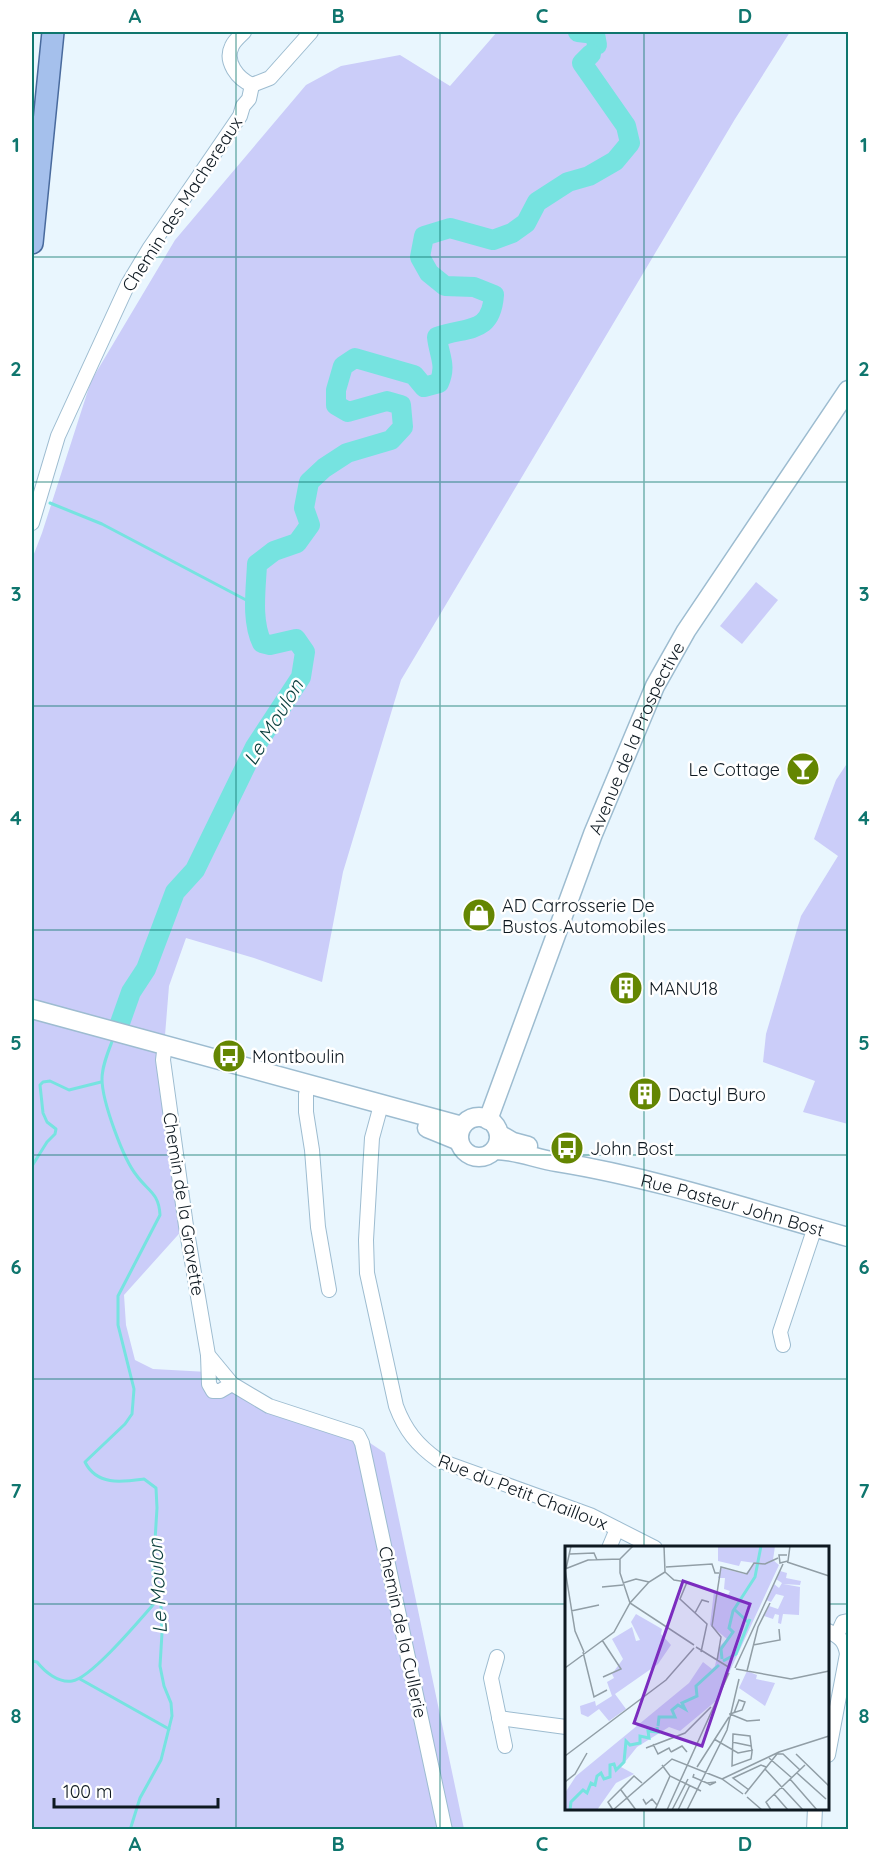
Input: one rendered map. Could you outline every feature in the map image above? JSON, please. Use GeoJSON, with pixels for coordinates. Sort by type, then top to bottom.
{"type":"FeatureCollection","features":[{"type":"Feature","properties":{"kind":"main road"},"geometry":{"type":"LineString","coordinates":[[32,148],[43,32]]}},
{"type":"Feature","properties":{"kind":"main road"},"geometry":{"type":"LineString","coordinates":[[32,243],[53,32]]}},
{"type":"Feature","properties":{"kind":"main road","name":"Avenue de la Prospective"},"geometry":{"type":"LineString","coordinates":[[494,1134],[593,834],[656,686],[686,631],[849,390]]}},
{"type":"Feature","properties":{"kind":"main road"},"geometry":{"type":"LineString","coordinates":[[32,1009],[94,1029],[460,1133]]}},
{"type":"Feature","properties":{"kind":"main road"},"geometry":{"type":"LineString","coordinates":[[32,1023],[94,1029]]}},
{"type":"Feature","properties":{"kind":"main road"},"geometry":{"type":"LineString","coordinates":[[130,1038],[164,1052],[306,1094],[379,1109]]}},
{"type":"Feature","properties":{"kind":"main road"},"geometry":{"type":"LineString","coordinates":[[476,1118],[494,1134],[484,1157],[471,1156],[461,1147],[460,1133],[471,1119],[476,1118]]}},
{"type":"Feature","properties":{"kind":"main road","name":"Rue Pasteur John Bost"},"geometry":{"type":"LineString","coordinates":[[494,1134],[513,1143],[572,1157],[619,1173],[849,1237]]}},
{"type":"Feature","properties":{"kind":"street"},"geometry":{"type":"LineString","coordinates":[[244,32],[232,45],[229,55],[237,74],[244,82],[252,85],[270,78],[311,32]]}},
{"type":"Feature","properties":{"kind":"street","name":"Chemin des Machereaux"},"geometry":{"type":"LineString","coordinates":[[32,523],[58,436],[128,284],[149,249],[240,116],[243,106],[249,99],[252,85]]}},
{"type":"Feature","properties":{"kind":"street","name":"Chemin de la Gravette"},"geometry":{"type":"LineString","coordinates":[[164,1052],[163,1060],[186,1226],[208,1355],[232,1384],[269,1406],[357,1435]]}},
{"type":"Feature","properties":{"kind":"street"},"geometry":{"type":"LineString","coordinates":[[306,1094],[318,1227],[329,1290]]}},
{"type":"Feature","properties":{"kind":"street","name":"Rue du Petit Chailloux"},"geometry":{"type":"LineString","coordinates":[[379,1109],[372,1138],[367,1273],[396,1406],[403,1424],[422,1449],[438,1460],[590,1515],[651,1546]]}},
{"type":"Feature","properties":{"kind":"street"},"geometry":{"type":"LineString","coordinates":[[783,1345],[780,1332],[814,1227]]}},
{"type":"Feature","properties":{"kind":"street","name":"Chemin de la Cullerie"},"geometry":{"type":"LineString","coordinates":[[357,1435],[362,1443],[369,1471],[445,1830]]}},
{"type":"Feature","properties":{"kind":"street"},"geometry":{"type":"LineString","coordinates":[[610,1546],[617,1529]]}},
{"type":"Feature","properties":{"kind":"street"},"geometry":{"type":"LineString","coordinates":[[829,1750],[848,1654],[845,1644],[832,1633],[843,1622],[849,1621]]}},
{"type":"Feature","properties":{"kind":"street"},"geometry":{"type":"LineString","coordinates":[[497,1657],[491,1678],[505,1746]]}},
{"type":"Feature","properties":{"kind":"street"},"geometry":{"type":"LineString","coordinates":[[499,1718],[565,1727]]}},
{"type":"Feature","properties":{"kind":"street"},"geometry":{"type":"LineString","coordinates":[[814,1830],[815,1810]]}},
{"type":"Feature","properties":{"kind":"shaded area"},"geometry":{"type":"Polygon","coordinates":[[[497,32],[790,32],[735,119],[401,680],[343,872],[322,982],[254,958],[186,938],[169,986],[163,1060],[186,1226],[124,1295],[126,1325],[135,1360],[153,1369],[208,1372],[213,1391],[232,1384],[358,1435],[385,1453],[464,1829],[32,1830],[32,559],[91,381],[175,240],[306,85],[341,66],[400,55],[450,86],[497,32]]]}},
{"type":"Feature","properties":{"kind":"shaded area"},"geometry":{"type":"Polygon","coordinates":[[[756,582],[778,600],[742,644],[720,626],[756,582]]]}},
{"type":"Feature","properties":{"kind":"shaded area"},"geometry":{"type":"Polygon","coordinates":[[[848,762],[848,1124],[803,1112],[815,1081],[763,1062],[766,1034],[801,916],[838,856],[814,839],[836,780],[848,762]]]}},
{"type":"Feature","properties":{"kind":"waterway","name":"Le Moulon"},"geometry":{"type":"LineString","coordinates":[[578,32],[595,34],[597,45]]}},
{"type":"Feature","properties":{"kind":"waterway","name":"Le Moulon"},"geometry":{"type":"LineString","coordinates":[[120,1023],[131,992],[146,969],[175,892],[195,870],[255,747],[301,677],[305,652],[296,639],[270,645],[262,643],[255,614],[257,564],[274,551],[297,543],[310,525],[304,508],[309,482],[324,468],[347,453],[391,440],[403,427],[401,405],[387,401],[348,412],[336,405],[336,390],[343,366],[355,358],[414,375],[424,387],[439,383],[442,366],[437,337],[483,323],[492,308],[494,295],[474,287],[445,286],[429,273],[420,257],[424,236],[450,228],[493,240],[512,233],[526,223],[537,202],[568,182],[589,176],[615,161],[630,143],[626,126],[582,63],[591,54]]}},
{"type":"Feature","properties":{"kind":"waterway"},"geometry":{"type":"LineString","coordinates":[[50,503],[102,524],[248,601],[256,602]]}},
{"type":"Feature","properties":{"kind":"waterway","name":"Le Moulon"},"geometry":{"type":"LineString","coordinates":[[113,1039],[102,1074],[106,1101],[114,1129],[131,1168],[155,1197],[160,1215],[118,1296],[118,1325],[134,1389],[132,1414],[125,1424],[85,1462],[90,1470],[103,1479],[111,1481],[144,1479],[156,1488],[153,1573],[161,1605],[160,1666],[164,1686],[171,1703],[172,1716],[161,1760],[140,1798],[130,1830]]}},
{"type":"Feature","properties":{"kind":"waterway"},"geometry":{"type":"LineString","coordinates":[[32,1166],[47,1142],[55,1134],[56,1129],[47,1122],[43,1113],[40,1085],[50,1081],[69,1090],[101,1082]]}},
{"type":"Feature","properties":{"kind":"waterway"},"geometry":{"type":"LineString","coordinates":[[32,1661],[37,1662],[57,1679],[72,1681],[81,1678],[117,1645],[159,1598]]}},
{"type":"Feature","properties":{"kind":"waterway"},"geometry":{"type":"LineString","coordinates":[[80,1679],[169,1729]]}},
{"type":"Feature","properties":{"kind":"place","name":"Le Cottage"},"geometry":{"type":"Point","coordinates":[803,769]}},
{"type":"Feature","properties":{"kind":"place","name":"AD Carrosserie De Bustos Automobiles"},"geometry":{"type":"Point","coordinates":[479,915]}},
{"type":"Feature","properties":{"kind":"place","name":"MANU18"},"geometry":{"type":"Point","coordinates":[626,988]}},
{"type":"Feature","properties":{"kind":"place","name":"Montboulin"},"geometry":{"type":"Point","coordinates":[229,1056]}},
{"type":"Feature","properties":{"kind":"place","name":"Dactyl Buro"},"geometry":{"type":"Point","coordinates":[645,1094]}},
{"type":"Feature","properties":{"kind":"place","name":"John Bost"},"geometry":{"type":"Point","coordinates":[567,1148]}}]}
